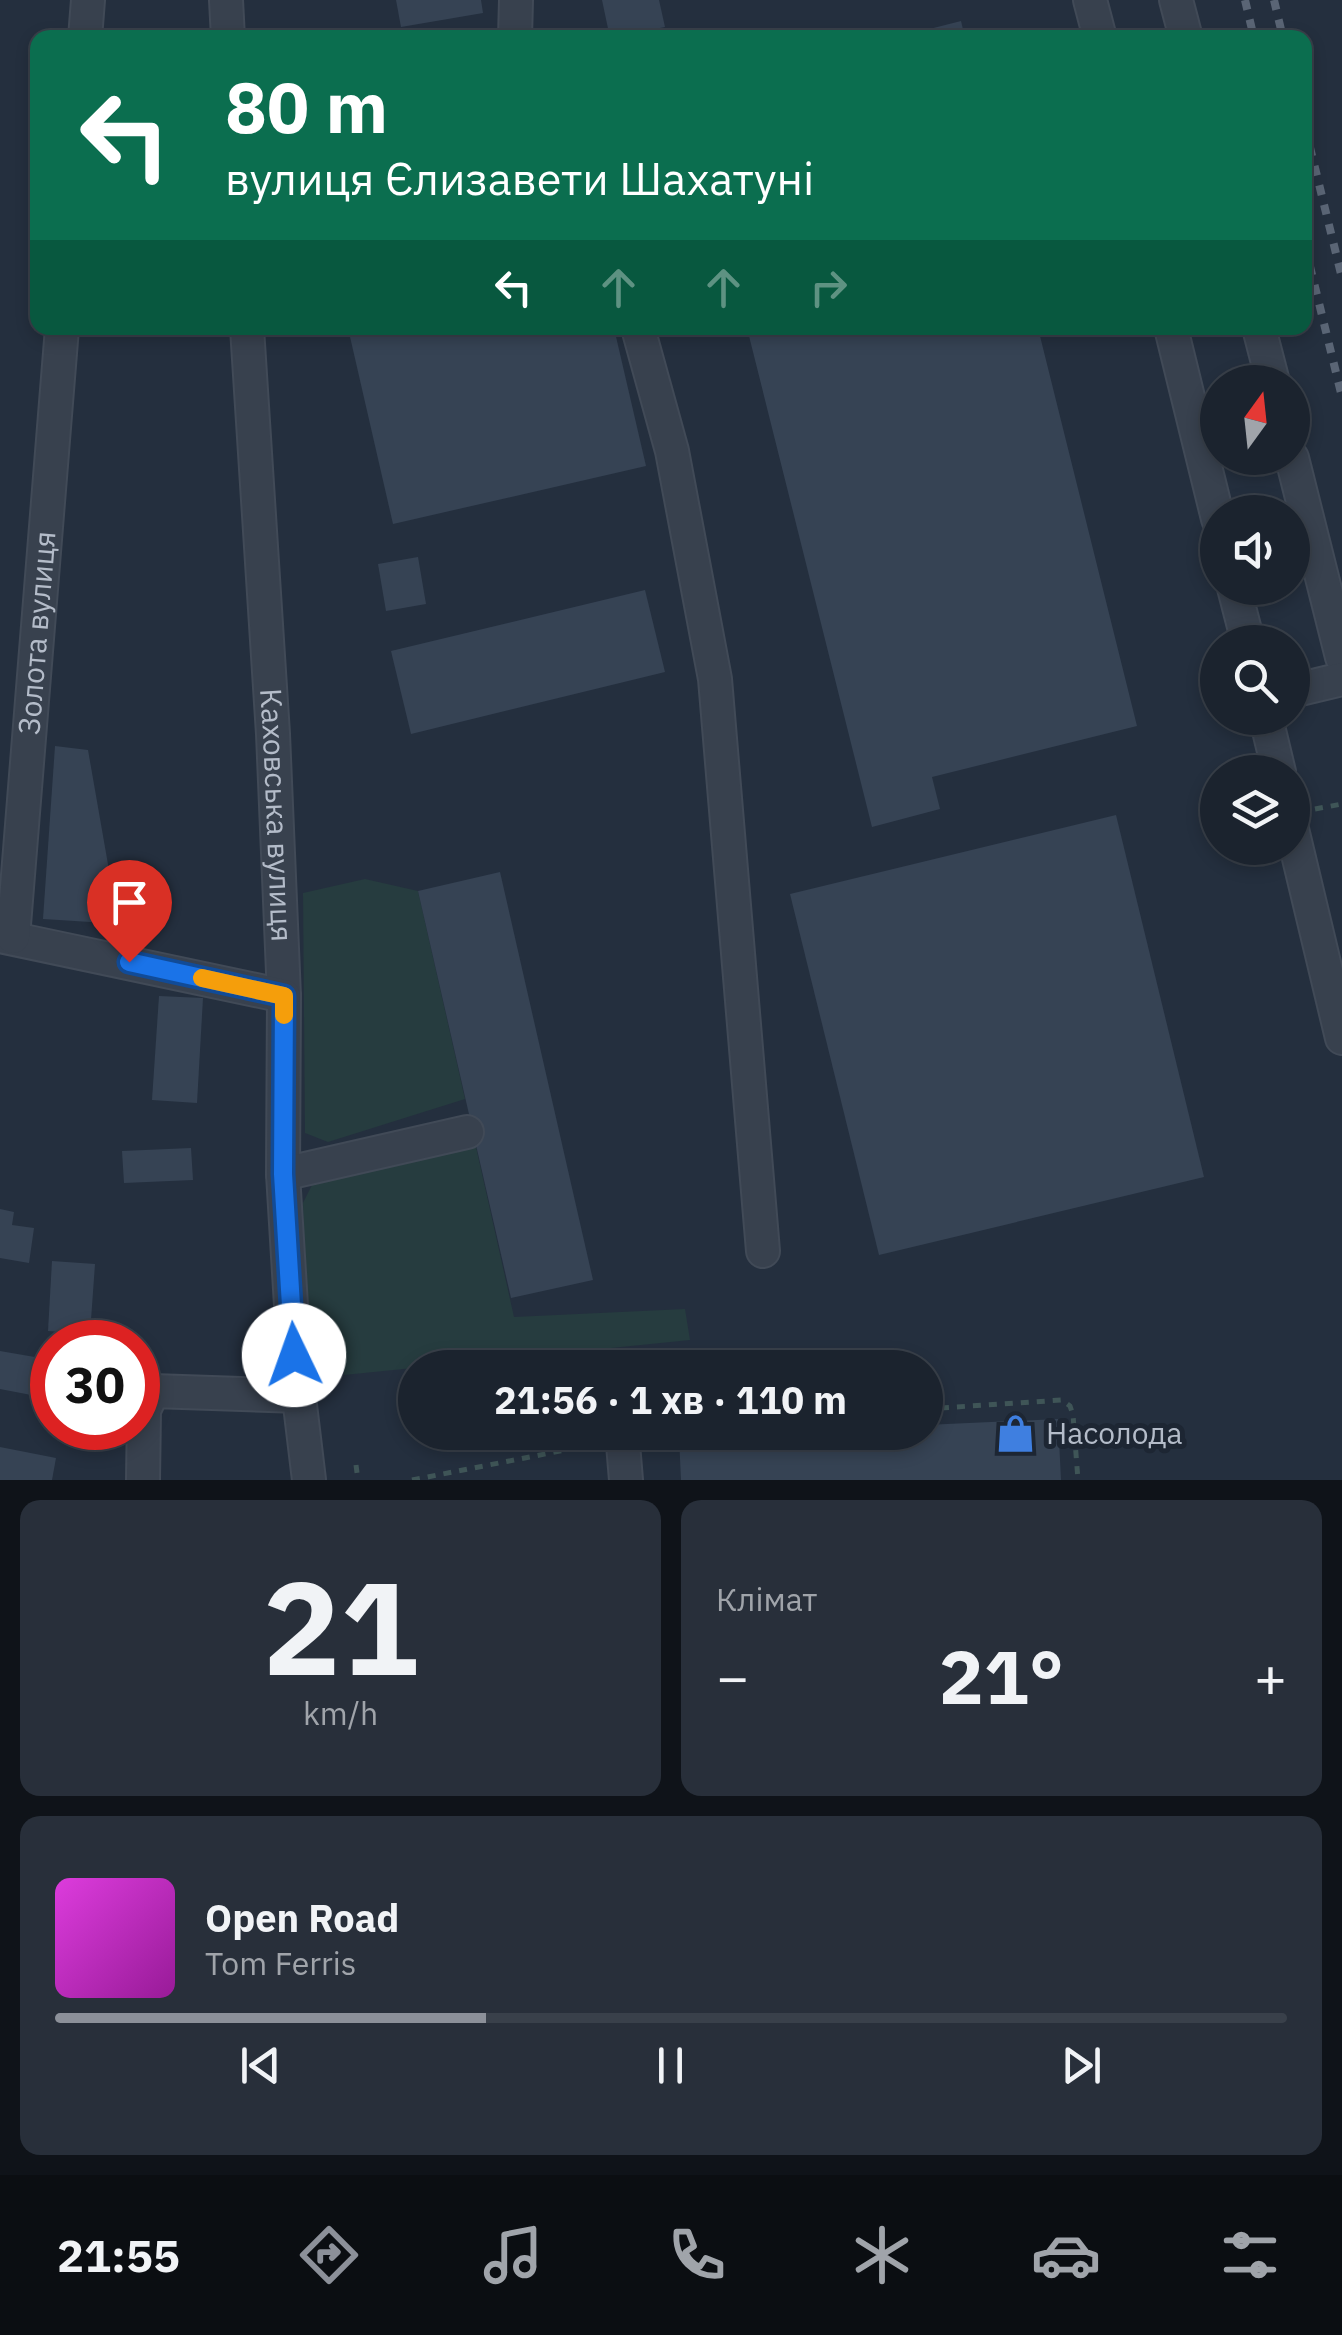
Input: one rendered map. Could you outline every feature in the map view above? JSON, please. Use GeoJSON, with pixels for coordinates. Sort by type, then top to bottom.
{"type":"FeatureCollection","features":[{"type":"Feature","properties":{"kind":"street"},"geometry":{"type":"LineString","coordinates":[[86,30],[88,0]]}},
{"type":"Feature","properties":{"kind":"street"},"geometry":{"type":"LineString","coordinates":[[226,0],[228,30]]}},
{"type":"Feature","properties":{"kind":"street"},"geometry":{"type":"LineString","coordinates":[[515,30],[516,0]]}},
{"type":"Feature","properties":{"kind":"street"},"geometry":{"type":"LineString","coordinates":[[1090,0],[1098,30]]}},
{"type":"Feature","properties":{"kind":"street"},"geometry":{"type":"LineString","coordinates":[[1176,0],[1184,30]]}},
{"type":"Feature","properties":{"kind":"street","name":"Золота вулиця"},"geometry":{"type":"LineString","coordinates":[[6,936],[61,335]]}},
{"type":"Feature","properties":{"kind":"street","name":"Каховська вулиця"},"geometry":{"type":"LineString","coordinates":[[247,335],[284,996],[283,1174],[309,1480]]}},
{"type":"Feature","properties":{"kind":"street"},"geometry":{"type":"LineString","coordinates":[[640,335],[672,451],[715,679],[763,1251]]}},
{"type":"Feature","properties":{"kind":"street"},"geometry":{"type":"LineString","coordinates":[[1172,335],[1212,495]]}},
{"type":"Feature","properties":{"kind":"street"},"geometry":{"type":"LineString","coordinates":[[1261,335],[1269,365]]}},
{"type":"Feature","properties":{"kind":"street"},"geometry":{"type":"LineString","coordinates":[[1296,475],[1342,657]]}},
{"type":"Feature","properties":{"kind":"street"},"geometry":{"type":"LineString","coordinates":[[1310,687],[1342,679]]}},
{"type":"Feature","properties":{"kind":"street"},"geometry":{"type":"LineString","coordinates":[[1301,865],[1342,1038]]}},
{"type":"Feature","properties":{"kind":"street"},"geometry":{"type":"LineString","coordinates":[[6,936],[284,996]]}},
{"type":"Feature","properties":{"kind":"street"},"geometry":{"type":"LineString","coordinates":[[283,1174],[468,1132]]}},
{"type":"Feature","properties":{"kind":"street"},"geometry":{"type":"LineString","coordinates":[[143,1480],[144,1410],[154,1391],[299,1396]]}},
{"type":"Feature","properties":{"kind":"street"},"geometry":{"type":"LineString","coordinates":[[623,1450],[626,1480]]}},
{"type":"Feature","properties":{"kind":"path"},"geometry":{"type":"LineString","coordinates":[[943,1408],[1062,1400],[1074,1415],[1078,1480]]}},
{"type":"Feature","properties":{"kind":"path"},"geometry":{"type":"LineString","coordinates":[[412,1480],[555,1450]]}},
{"type":"Feature","properties":{"kind":"path"},"geometry":{"type":"LineString","coordinates":[[356,1465],[358,1480]]}},
{"type":"Feature","properties":{"kind":"green space"},"geometry":{"type":"Polygon","coordinates":[[[365,879],[418,891],[465,1099],[328,1142],[305,1133],[303,893],[365,879]]]}},
{"type":"Feature","properties":{"kind":"green space"},"geometry":{"type":"Polygon","coordinates":[[[476,1147],[514,1317],[685,1309],[690,1340],[591,1350],[398,1350],[398,1370],[344,1375],[342,1344],[306,1308],[303,1203],[313,1183],[476,1147]]]}},
{"type":"Feature","properties":{"kind":"building"},"geometry":{"type":"Polygon","coordinates":[[[396,0],[481,0],[483,13],[401,27],[396,0]]]}},
{"type":"Feature","properties":{"kind":"building"},"geometry":{"type":"Polygon","coordinates":[[[602,0],[659,0],[665,27],[608,30],[602,0]]]}},
{"type":"Feature","properties":{"kind":"building"},"geometry":{"type":"Polygon","coordinates":[[[961,21],[963,30],[926,30],[961,21]]]}},
{"type":"Feature","properties":{"kind":"building"},"geometry":{"type":"Polygon","coordinates":[[[350,335],[616,335],[646,466],[393,524],[350,335]]]}},
{"type":"Feature","properties":{"kind":"building"},"geometry":{"type":"Polygon","coordinates":[[[749,335],[1040,335],[1137,726],[932,777],[940,809],[872,827],[749,335]]]}},
{"type":"Feature","properties":{"kind":"building"},"geometry":{"type":"Polygon","coordinates":[[[418,557],[426,604],[386,611],[378,564],[418,557]]]}},
{"type":"Feature","properties":{"kind":"building"},"geometry":{"type":"Polygon","coordinates":[[[645,590],[665,672],[411,734],[391,651],[645,590]]]}},
{"type":"Feature","properties":{"kind":"building"},"geometry":{"type":"Polygon","coordinates":[[[55,746],[88,750],[109,870],[106,923],[43,919],[55,746]]]}},
{"type":"Feature","properties":{"kind":"building"},"geometry":{"type":"Polygon","coordinates":[[[1116,815],[1204,1177],[879,1255],[790,894],[1116,815]]]}},
{"type":"Feature","properties":{"kind":"building"},"geometry":{"type":"Polygon","coordinates":[[[500,872],[593,1280],[511,1298],[418,891],[500,872]]]}},
{"type":"Feature","properties":{"kind":"building"},"geometry":{"type":"Polygon","coordinates":[[[159,996],[203,998],[197,1103],[152,1100],[159,996]]]}},
{"type":"Feature","properties":{"kind":"building"},"geometry":{"type":"Polygon","coordinates":[[[191,1148],[193,1180],[124,1183],[122,1151],[191,1148]]]}},
{"type":"Feature","properties":{"kind":"building"},"geometry":{"type":"Polygon","coordinates":[[[0,1209],[14,1212],[12,1225],[34,1228],[29,1263],[0,1258],[0,1209]]]}},
{"type":"Feature","properties":{"kind":"building"},"geometry":{"type":"Polygon","coordinates":[[[52,1261],[95,1264],[91,1320],[49,1320],[52,1261]]]}},
{"type":"Feature","properties":{"kind":"building"},"geometry":{"type":"Polygon","coordinates":[[[0,1351],[30,1356],[30,1395],[0,1389],[0,1351]]]}},
{"type":"Feature","properties":{"kind":"building"},"geometry":{"type":"Polygon","coordinates":[[[1058,1419],[1061,1480],[681,1480],[680,1450],[943,1450],[943,1424],[1058,1419]]]}},
{"type":"Feature","properties":{"kind":"building"},"geometry":{"type":"Polygon","coordinates":[[[0,1447],[56,1458],[52,1480],[0,1480],[0,1447]]]}},
{"type":"Feature","properties":{"kind":"railway"},"geometry":{"type":"LineString","coordinates":[[1245,0],[1252,30]]}},
{"type":"Feature","properties":{"kind":"railway"},"geometry":{"type":"LineString","coordinates":[[1274,0],[1281,30]]}},
{"type":"Feature","properties":{"kind":"railway"},"geometry":{"type":"LineString","coordinates":[[1312,156],[1342,278]]}},
{"type":"Feature","properties":{"kind":"railway"},"geometry":{"type":"LineString","coordinates":[[1312,275],[1342,397]]}},
{"type":"Feature","properties":{"kind":"slow traffic"},"geometry":{"type":"LineString","coordinates":[[202,978],[284,996],[284,1015]]}},
{"type":"Feature","properties":{"kind":"place","name":"Насолода"},"geometry":{"type":"Point","coordinates":[1016,1434]}},
{"type":"Feature","properties":{"kind":"route"},"geometry":{"type":"LineString","coordinates":[[129,962],[284,996],[283,1174],[294,1355]]}}]}
